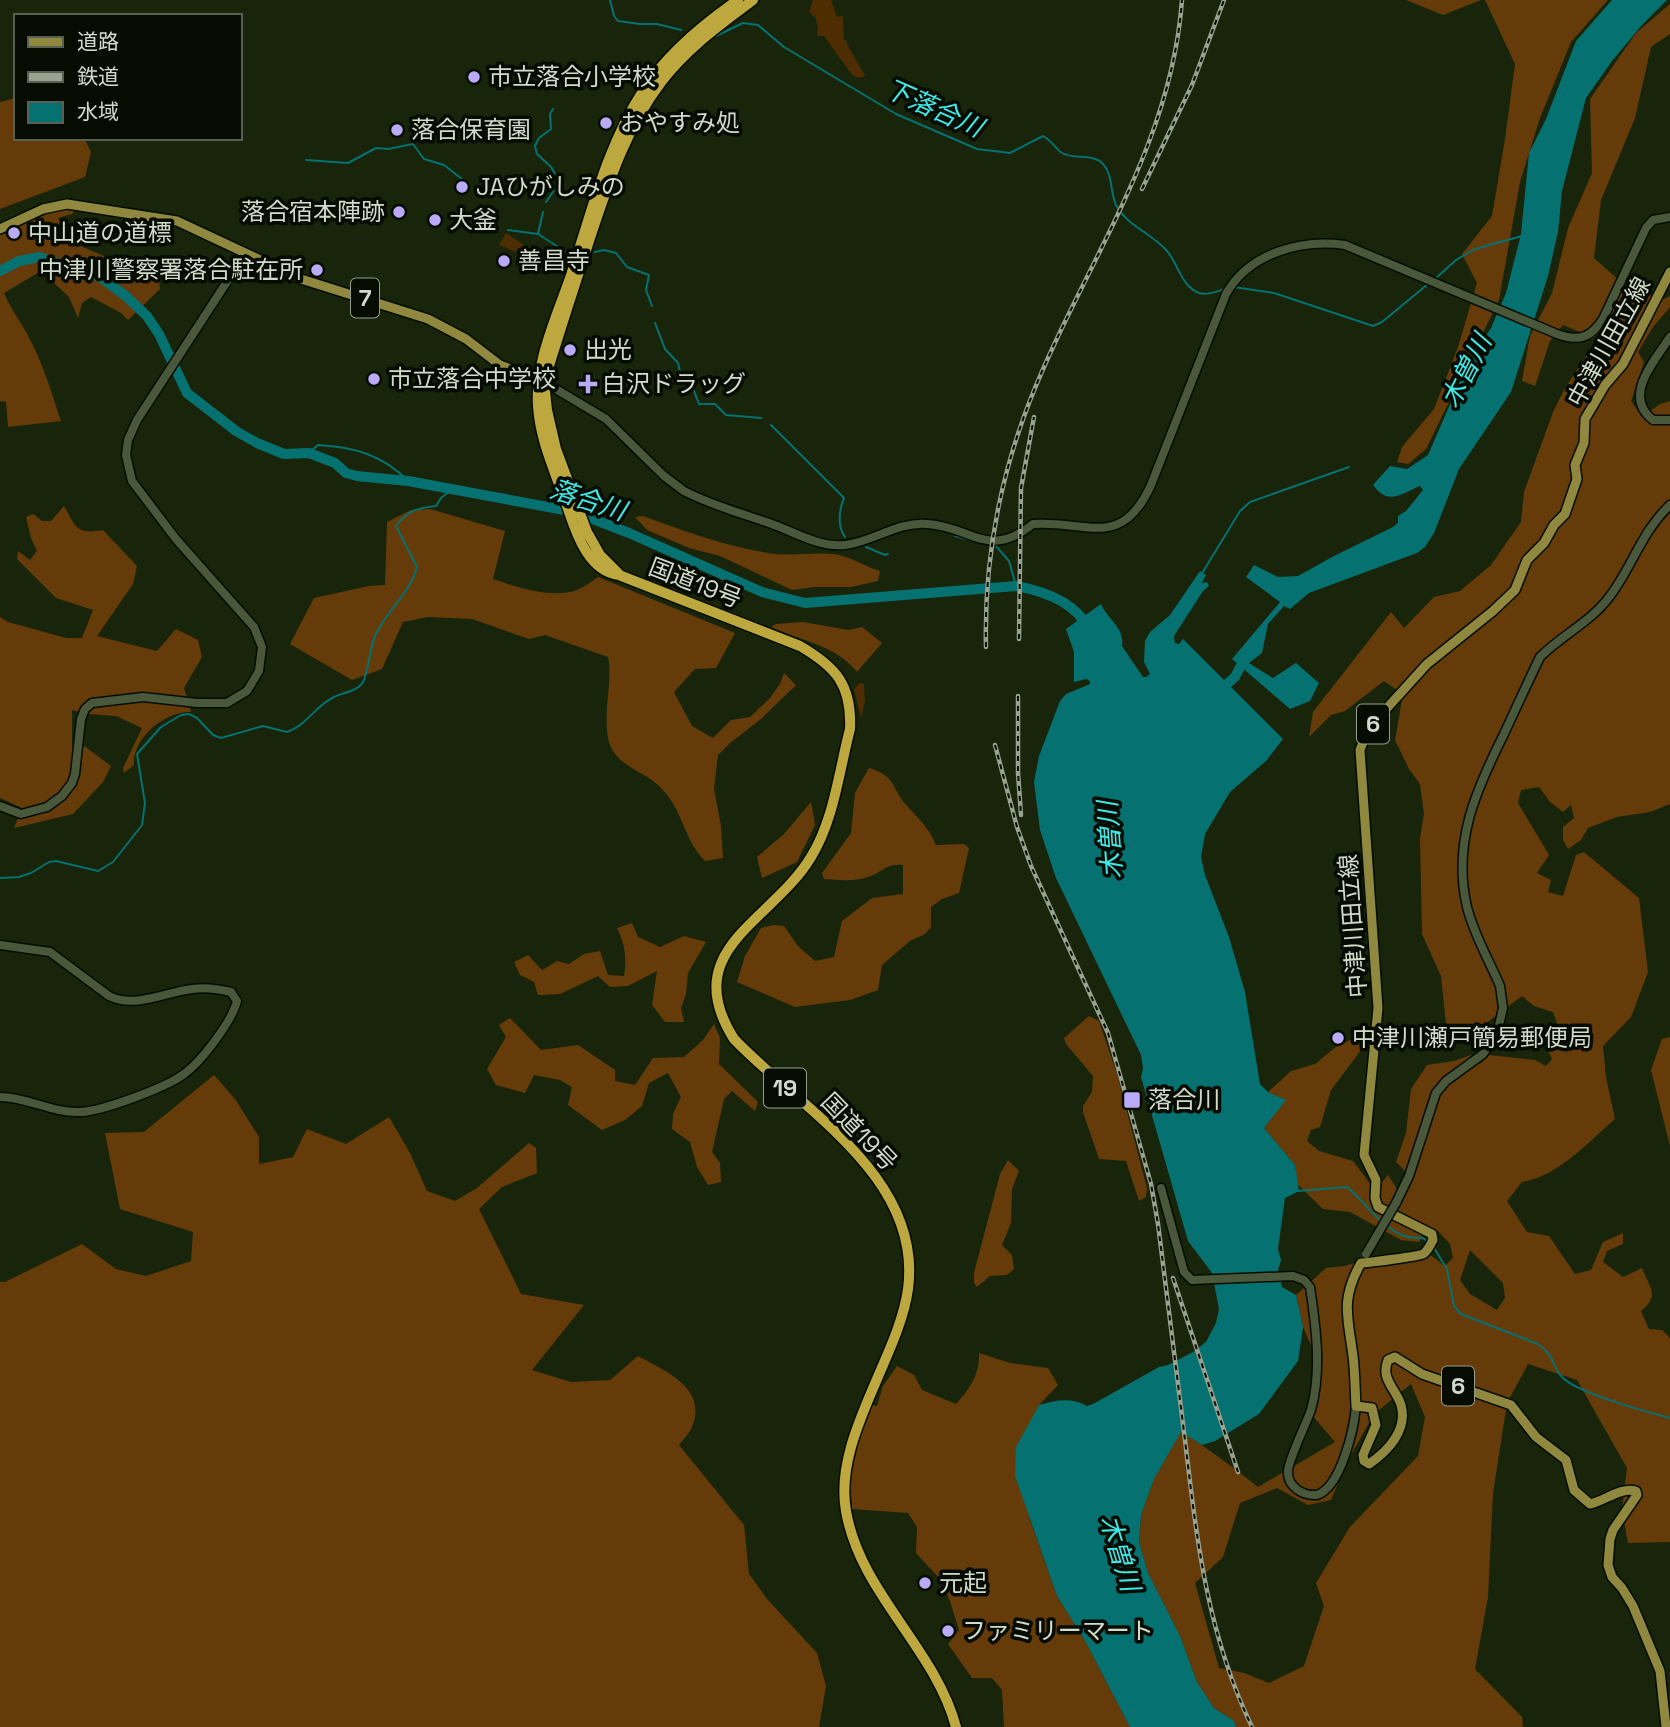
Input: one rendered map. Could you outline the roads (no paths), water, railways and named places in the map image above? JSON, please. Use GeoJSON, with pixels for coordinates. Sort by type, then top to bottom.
{"type":"FeatureCollection","features":[{"type":"Feature","properties":{"kind":"highway","name":"国道19号"},"geometry":{"type":"LineString","coordinates":[[738,0],[696,32],[669,59],[642,93],[622,129],[604,173],[541,381],[538,408],[542,432],[592,558],[613,574],[800,646],[829,665],[848,695],[850,729],[822,837],[804,868],[734,942],[719,964],[715,983],[720,1013],[734,1040],[858,1155],[890,1197],[902,1226],[910,1267],[908,1293],[891,1346],[850,1450],[845,1480],[845,1509],[862,1561],[941,1687],[956,1727]]}},
{"type":"Feature","properties":{"kind":"highway","name":"国道19号"},"geometry":{"type":"LineString","coordinates":[[541,381],[607,185],[630,132],[651,96],[677,63],[701,40],[753,0]]}},
{"type":"Feature","properties":{"kind":"main road","name":"7"},"geometry":{"type":"LineString","coordinates":[[0,229],[50,207],[78,205],[177,221],[300,279],[428,319],[466,339],[500,365],[541,381]]}},
{"type":"Feature","properties":{"kind":"main road","name":"中津川田立線"},"geometry":{"type":"LineString","coordinates":[[1363,1259],[1378,1262],[1391,1258],[1417,1257],[1424,1254],[1430,1245],[1432,1234],[1378,1207],[1375,1198],[1376,1180],[1364,1155],[1378,1008],[1360,750],[1368,729],[1418,673],[1515,590],[1527,561],[1544,543],[1554,525],[1566,514],[1577,479],[1575,465],[1584,443],[1585,419],[1605,385],[1618,372],[1670,272]]}},
{"type":"Feature","properties":{"kind":"main road"},"geometry":{"type":"LineString","coordinates":[[1356,1406],[1353,1355],[1346,1317],[1349,1289],[1363,1259]]}},
{"type":"Feature","properties":{"kind":"main road","name":"6"},"geometry":{"type":"LineString","coordinates":[[1356,1406],[1371,1408],[1374,1414],[1376,1425],[1363,1455],[1364,1461],[1369,1464],[1378,1458],[1400,1432],[1401,1405],[1391,1390],[1386,1371],[1388,1360],[1399,1357],[1422,1374],[1511,1405],[1536,1437],[1566,1460],[1574,1490],[1590,1504],[1630,1489],[1636,1491],[1637,1496],[1613,1530],[1608,1565],[1612,1577],[1633,1606],[1660,1671],[1666,1727]]}},
{"type":"Feature","properties":{"kind":"street"},"geometry":{"type":"LineString","coordinates":[[541,381],[606,419],[664,477],[684,491],[824,543],[850,545],[894,529],[927,524],[991,542],[1006,540],[1033,524],[1066,525],[1096,530],[1127,519],[1146,496],[1229,288],[1255,261],[1312,244],[1329,243],[1353,247],[1557,334],[1580,339],[1597,328],[1646,228],[1653,220],[1670,217]]}},
{"type":"Feature","properties":{"kind":"street"},"geometry":{"type":"LineString","coordinates":[[0,806],[21,814],[42,809],[62,796],[75,774],[80,719],[92,703],[143,697],[197,703],[227,703],[247,691],[259,671],[262,647],[254,626],[135,488],[129,474],[126,455],[131,431],[151,397],[245,254]]}},
{"type":"Feature","properties":{"kind":"street"},"geometry":{"type":"LineString","coordinates":[[1670,337],[1641,386],[1638,398],[1640,406],[1653,420],[1670,419]]}},
{"type":"Feature","properties":{"kind":"street"},"geometry":{"type":"LineString","coordinates":[[1363,1259],[1409,1176],[1436,1093],[1446,1081],[1490,1047],[1501,1020],[1503,995],[1468,910],[1462,874],[1464,834],[1475,795],[1540,657],[1609,598],[1657,518],[1670,505]]}},
{"type":"Feature","properties":{"kind":"street"},"geometry":{"type":"LineString","coordinates":[[0,945],[38,948],[50,952],[109,996],[119,1000],[138,1000],[201,988],[231,992],[237,1000],[227,1022],[204,1054],[186,1073],[170,1083],[102,1109],[85,1112],[57,1110],[0,1097]]}},
{"type":"Feature","properties":{"kind":"street"},"geometry":{"type":"LineString","coordinates":[[1161,1188],[1184,1272],[1192,1280],[1293,1276],[1304,1280],[1310,1287],[1317,1367],[1315,1392],[1310,1413],[1287,1471],[1291,1483],[1301,1492],[1317,1495],[1331,1486],[1350,1438],[1356,1406]]}},
{"type":"Feature","properties":{"kind":"water"},"geometry":{"type":"Polygon","coordinates":[[[1612,0],[1667,0],[1612,61],[1586,98],[1562,191],[1558,232],[1548,276],[1511,392],[1459,469],[1434,533],[1425,547],[1417,553],[1309,593],[1290,609],[1284,606],[1268,624],[1262,653],[1249,663],[1273,678],[1296,663],[1319,683],[1310,701],[1290,709],[1232,659],[1280,602],[1246,577],[1254,565],[1278,577],[1298,576],[1393,527],[1398,523],[1398,516],[1406,511],[1423,490],[1420,486],[1401,495],[1389,497],[1373,485],[1390,466],[1407,469],[1428,455],[1468,363],[1491,328],[1506,293],[1521,234],[1529,153],[1546,119],[1576,41],[1612,0]]]}},
{"type":"Feature","properties":{"kind":"water"},"geometry":{"type":"Polygon","coordinates":[[[1200,571],[1206,575],[1202,583],[1207,582],[1209,586],[1174,636],[1175,643],[1179,644],[1183,639],[1283,739],[1266,761],[1230,792],[1205,834],[1201,857],[1245,992],[1260,1084],[1268,1092],[1286,1100],[1264,1128],[1295,1165],[1299,1191],[1285,1198],[1278,1270],[1282,1287],[1296,1295],[1303,1327],[1298,1361],[1259,1414],[1215,1441],[1202,1445],[1181,1432],[1154,1479],[1141,1515],[1139,1542],[1148,1573],[1180,1636],[1197,1682],[1214,1708],[1234,1721],[1236,1727],[1130,1727],[1084,1639],[1057,1596],[1015,1476],[1016,1447],[1039,1405],[1063,1400],[1087,1406],[1093,1404],[1159,1367],[1193,1352],[1206,1342],[1216,1323],[1219,1309],[1212,1273],[1188,1241],[1141,1077],[1141,1055],[1056,878],[1040,830],[1034,782],[1039,756],[1060,701],[1066,694],[1090,684],[1086,679],[1074,682],[1074,652],[1066,629],[1101,604],[1119,629],[1122,646],[1143,677],[1146,677],[1150,674],[1144,662],[1145,641],[1150,632],[1170,615],[1200,571]]]}},
{"type":"Feature","properties":{"kind":"waterway","name":"下落合川"},"geometry":{"type":"LineString","coordinates":[[610,0],[618,21],[657,24],[681,30]]}},
{"type":"Feature","properties":{"kind":"waterway","name":"下落合川"},"geometry":{"type":"LineString","coordinates":[[716,36],[743,23],[758,25],[784,47],[896,114],[977,149],[1010,153],[1043,136],[1062,153],[1099,161],[1106,168],[1114,200],[1121,212],[1167,251],[1188,285],[1202,294],[1225,289]]}},
{"type":"Feature","properties":{"kind":"waterway"},"geometry":{"type":"LineString","coordinates":[[553,109],[550,114],[551,129],[539,138],[535,146],[537,154],[551,167],[558,179]]}},
{"type":"Feature","properties":{"kind":"waterway"},"geometry":{"type":"LineString","coordinates":[[306,160],[348,163],[376,148],[388,149],[413,144],[424,159],[444,165],[467,183]]}},
{"type":"Feature","properties":{"kind":"waterway"},"geometry":{"type":"LineString","coordinates":[[546,202],[557,186]]}},
{"type":"Feature","properties":{"kind":"waterway"},"geometry":{"type":"LineString","coordinates":[[538,234],[543,212]]}},
{"type":"Feature","properties":{"kind":"waterway"},"geometry":{"type":"LineString","coordinates":[[508,230],[538,234],[566,252]]}},
{"type":"Feature","properties":{"kind":"waterway"},"geometry":{"type":"LineString","coordinates":[[1435,279],[1456,260],[1475,249],[1522,236]]}},
{"type":"Feature","properties":{"kind":"waterway"},"geometry":{"type":"LineString","coordinates":[[595,252],[604,250],[616,253],[627,267],[649,275],[646,290],[652,306]]}},
{"type":"Feature","properties":{"kind":"waterway","name":"落合川"},"geometry":{"type":"LineString","coordinates":[[0,271],[19,261],[39,257],[100,277],[147,316],[159,334],[187,393],[236,431],[284,454],[309,453],[335,463],[346,473],[357,476],[408,481],[575,512],[762,592],[805,603],[1016,586],[1057,599],[1075,611],[1088,628]]}},
{"type":"Feature","properties":{"kind":"waterway"},"geometry":{"type":"LineString","coordinates":[[1234,287],[1274,293],[1373,326],[1382,322],[1428,284]]}},
{"type":"Feature","properties":{"kind":"waterway"},"geometry":{"type":"LineString","coordinates":[[655,323],[665,349],[678,363],[682,380],[694,391],[699,404],[715,404],[726,415],[761,418]]}},
{"type":"Feature","properties":{"kind":"waterway"},"geometry":{"type":"LineString","coordinates":[[771,425],[844,498],[840,518],[845,537]]}},
{"type":"Feature","properties":{"kind":"waterway"},"geometry":{"type":"LineString","coordinates":[[309,453],[318,445],[356,450],[378,459],[408,481]]}},
{"type":"Feature","properties":{"kind":"waterway"},"geometry":{"type":"LineString","coordinates":[[1201,575],[1240,511],[1250,502],[1349,467]]}},
{"type":"Feature","properties":{"kind":"waterway"},"geometry":{"type":"LineString","coordinates":[[0,878],[19,877],[56,861],[98,871],[113,862],[142,825],[145,803],[137,754],[161,727],[181,715],[189,714],[197,718],[213,735],[221,738],[263,726],[287,732],[300,725],[328,701],[361,685],[375,636],[409,586],[417,567],[396,526],[413,511],[436,506],[451,490]]}},
{"type":"Feature","properties":{"kind":"waterway"},"geometry":{"type":"LineString","coordinates":[[955,536],[996,546],[1009,561],[1016,586]]}},
{"type":"Feature","properties":{"kind":"waterway"},"geometry":{"type":"LineString","coordinates":[[866,547],[888,554]]}},
{"type":"Feature","properties":{"kind":"waterway","name":"木曽川"},"geometry":{"type":"LineString","coordinates":[[1218,692],[1235,677],[1245,658]]}},
{"type":"Feature","properties":{"kind":"waterway"},"geometry":{"type":"LineString","coordinates":[[1298,1191],[1347,1187],[1382,1222]]}},
{"type":"Feature","properties":{"kind":"waterway"},"geometry":{"type":"LineString","coordinates":[[1386,1225],[1403,1236],[1423,1238],[1428,1242]]}},
{"type":"Feature","properties":{"kind":"waterway"},"geometry":{"type":"LineString","coordinates":[[1434,1248],[1447,1269],[1454,1306],[1461,1314],[1538,1344],[1548,1353],[1563,1378],[1583,1390],[1670,1418]]}},
{"type":"Feature","properties":{"kind":"railway"},"geometry":{"type":"LineString","coordinates":[[986,647],[991,554],[1002,493],[1018,432],[1050,353],[1143,158],[1161,108],[1174,55],[1182,0]]}},
{"type":"Feature","properties":{"kind":"railway"},"geometry":{"type":"LineString","coordinates":[[1142,189],[1192,85],[1224,0]]}},
{"type":"Feature","properties":{"kind":"railway"},"geometry":{"type":"LineString","coordinates":[[1019,639],[1021,488],[1034,417]]}},
{"type":"Feature","properties":{"kind":"railway"},"geometry":{"type":"LineString","coordinates":[[1018,696],[1021,815]]}},
{"type":"Feature","properties":{"kind":"railway"},"geometry":{"type":"LineString","coordinates":[[995,745],[1017,827],[1031,866],[1108,1033],[1151,1184],[1194,1515],[1206,1587],[1224,1657],[1252,1727]]}},
{"type":"Feature","properties":{"kind":"railway"},"geometry":{"type":"LineString","coordinates":[[1173,1278],[1238,1472]]}},
{"type":"Feature","properties":{"kind":"place","name":"市立落合小学校"},"geometry":{"type":"Point","coordinates":[474,77]}},
{"type":"Feature","properties":{"kind":"place","name":"おやすみ処"},"geometry":{"type":"Point","coordinates":[606,123]}},
{"type":"Feature","properties":{"kind":"place","name":"落合保育園"},"geometry":{"type":"Point","coordinates":[397,130]}},
{"type":"Feature","properties":{"kind":"place","name":"JAひがしみの"},"geometry":{"type":"Point","coordinates":[462,187]}},
{"type":"Feature","properties":{"kind":"place","name":"落合宿本陣跡"},"geometry":{"type":"Point","coordinates":[399,212]}},
{"type":"Feature","properties":{"kind":"place","name":"大釜"},"geometry":{"type":"Point","coordinates":[435,220]}},
{"type":"Feature","properties":{"kind":"place","name":"中山道の道標"},"geometry":{"type":"Point","coordinates":[14,233]}},
{"type":"Feature","properties":{"kind":"place","name":"善昌寺"},"geometry":{"type":"Point","coordinates":[504,261]}},
{"type":"Feature","properties":{"kind":"place","name":"中津川警察署落合駐在所"},"geometry":{"type":"Point","coordinates":[317,270]}},
{"type":"Feature","properties":{"kind":"place","name":"出光"},"geometry":{"type":"Point","coordinates":[570,350]}},
{"type":"Feature","properties":{"kind":"place","name":"市立落合中学校"},"geometry":{"type":"Point","coordinates":[374,379]}},
{"type":"Feature","properties":{"kind":"place","name":"白沢ドラッグ"},"geometry":{"type":"Point","coordinates":[588,384]}},
{"type":"Feature","properties":{"kind":"place","name":"中津川瀬戸簡易郵便局"},"geometry":{"type":"Point","coordinates":[1338,1038]}},
{"type":"Feature","properties":{"kind":"place","name":"落合川"},"geometry":{"type":"Point","coordinates":[1132,1100]}},
{"type":"Feature","properties":{"kind":"place","name":"元起"},"geometry":{"type":"Point","coordinates":[925,1583]}},
{"type":"Feature","properties":{"kind":"place","name":"ファミリーマート"},"geometry":{"type":"Point","coordinates":[948,1631]}}]}
